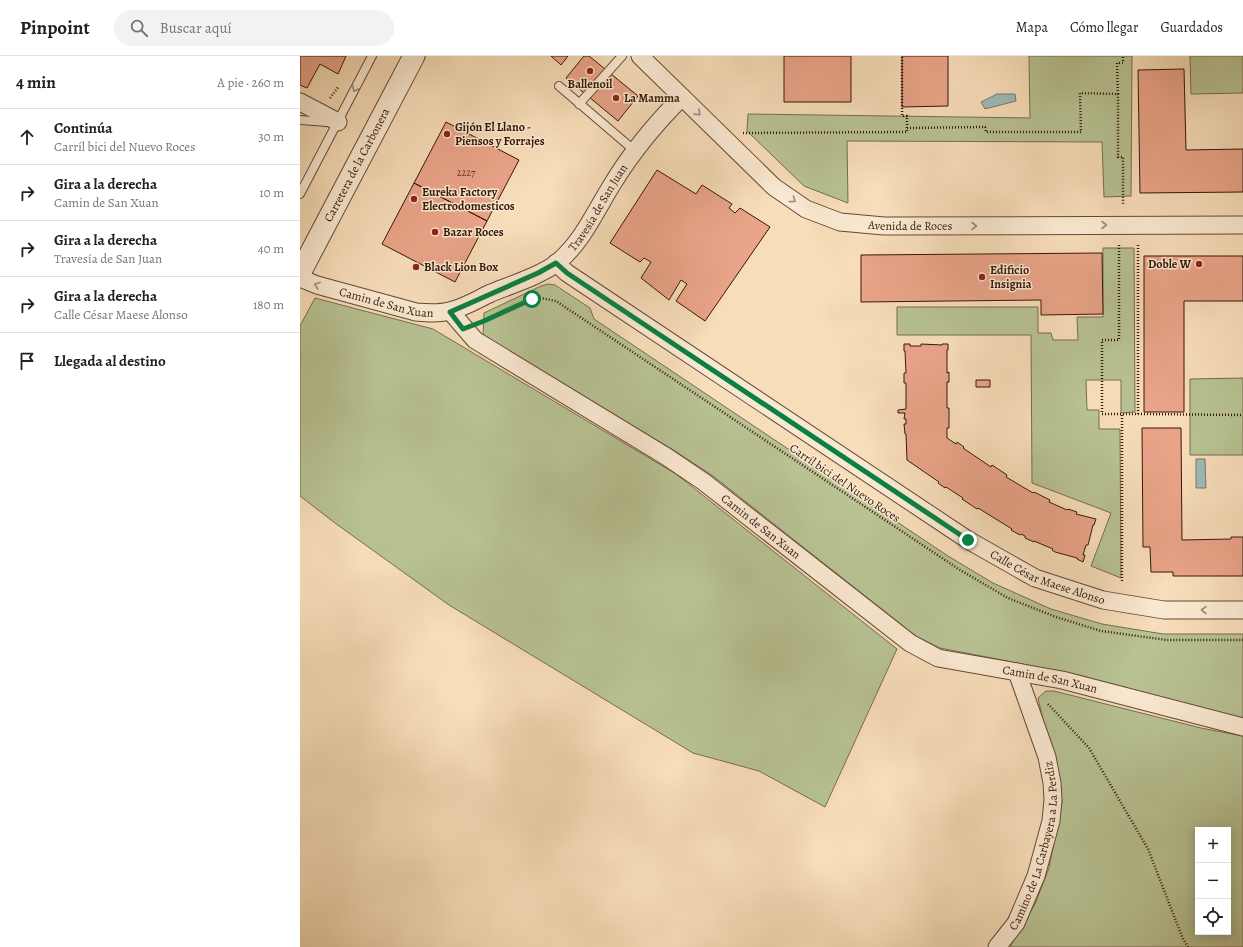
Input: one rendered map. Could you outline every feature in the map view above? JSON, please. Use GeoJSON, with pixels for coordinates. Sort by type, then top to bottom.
{"type":"FeatureCollection","features":[{"type":"Feature","properties":{"kind":"street","name":"Carretera de la Carbonera"},"geometry":{"type":"LineString","coordinates":[[300,273],[414,56]]}},
{"type":"Feature","properties":{"kind":"street","name":"Avenida de Roces"},"geometry":{"type":"LineString","coordinates":[[640,56],[774,187],[806,209],[840,222],[884,226],[1243,225]]}},
{"type":"Feature","properties":{"kind":"street","name":"Travesía de San Juan"},"geometry":{"type":"LineString","coordinates":[[450,312],[538,273],[556,263],[571,250],[635,151],[669,110],[682,97]]}},
{"type":"Feature","properties":{"kind":"street"},"geometry":{"type":"LineString","coordinates":[[300,102],[338,122]]}},
{"type":"Feature","properties":{"kind":"street","name":"Calle César Maese Alonso"},"geometry":{"type":"LineString","coordinates":[[556,263],[573,276],[968,540],[1036,578],[1103,600],[1164,610],[1243,610]]}},
{"type":"Feature","properties":{"kind":"street","name":"Camin de San Xuan"},"geometry":{"type":"LineString","coordinates":[[300,278],[317,285],[416,312],[433,314],[450,312],[463,329],[475,340],[660,453],[704,482],[910,643],[938,658],[1062,680],[1243,727]]}},
{"type":"Feature","properties":{"kind":"street","name":"Camino de La Carbayera a La Perdiz"},"geometry":{"type":"LineString","coordinates":[[997,947],[1016,922],[1036,876],[1050,821],[1053,800],[1052,783],[1047,757],[1017,672]]}},
{"type":"Feature","properties":{"kind":"lane"},"geometry":{"type":"LineString","coordinates":[[300,194],[372,56]]}},
{"type":"Feature","properties":{"kind":"lane"},"geometry":{"type":"LineString","coordinates":[[579,104],[622,56]]}},
{"type":"Feature","properties":{"kind":"lane"},"geometry":{"type":"LineString","coordinates":[[559,86],[635,151]]}},
{"type":"Feature","properties":{"kind":"lane"},"geometry":{"type":"LineString","coordinates":[[300,120],[338,122]]}},
{"type":"Feature","properties":{"kind":"path"},"geometry":{"type":"LineString","coordinates":[[739,133],[907,132],[907,116],[902,116],[902,56]]}},
{"type":"Feature","properties":{"kind":"path"},"geometry":{"type":"LineString","coordinates":[[1123,56],[1123,63],[1117,62],[1118,157],[1123,157],[1123,204]]}},
{"type":"Feature","properties":{"kind":"path"},"geometry":{"type":"LineString","coordinates":[[326,100],[330,98],[342,82]]}},
{"type":"Feature","properties":{"kind":"path"},"geometry":{"type":"LineString","coordinates":[[907,128],[985,127],[986,132],[1081,132],[1080,93],[1118,94]]}},
{"type":"Feature","properties":{"kind":"path"},"geometry":{"type":"LineString","coordinates":[[1119,245],[1119,340],[1102,340],[1102,414],[1243,414]]}},
{"type":"Feature","properties":{"kind":"path"},"geometry":{"type":"LineString","coordinates":[[1138,245],[1138,414]]}},
{"type":"Feature","properties":{"kind":"path","name":"Carríl bici del Nuevo Roces"},"geometry":{"type":"LineString","coordinates":[[463,329],[532,299],[540,298],[556,301],[960,570],[1008,598],[1056,617],[1101,631],[1167,640],[1243,640]]}},
{"type":"Feature","properties":{"kind":"path"},"geometry":{"type":"LineString","coordinates":[[1122,414],[1122,581]]}},
{"type":"Feature","properties":{"kind":"path"},"geometry":{"type":"LineString","coordinates":[[1043,699],[1089,748],[1148,849],[1183,939],[1188,947]]}},
{"type":"Feature","properties":{"kind":"green space"},"geometry":{"type":"Polygon","coordinates":[[[1029,56],[1132,56],[1131,196],[1104,197],[1102,142],[847,141],[848,203],[804,186],[747,131],[748,114],[1030,118],[1029,56]]]}},
{"type":"Feature","properties":{"kind":"green space"},"geometry":{"type":"Polygon","coordinates":[[[1190,56],[1243,56],[1243,93],[1191,94],[1190,56]]]}},
{"type":"Feature","properties":{"kind":"green space"},"geometry":{"type":"Polygon","coordinates":[[[1103,248],[1134,248],[1135,412],[1121,413],[1121,380],[1086,380],[1087,410],[1099,410],[1099,429],[1120,429],[1121,578],[1091,566],[1111,513],[1032,483],[1031,335],[897,335],[897,307],[1038,307],[1038,333],[1051,333],[1053,340],[1078,340],[1077,317],[1103,317],[1103,248]]]}},
{"type":"Feature","properties":{"kind":"green space"},"geometry":{"type":"Polygon","coordinates":[[[548,284],[555,285],[590,308],[594,319],[948,556],[993,583],[1051,609],[1102,624],[1163,634],[1243,634],[1243,718],[1200,708],[1079,675],[940,648],[916,636],[713,476],[675,451],[483,335],[484,313],[548,284]]]}},
{"type":"Feature","properties":{"kind":"green space"},"geometry":{"type":"Polygon","coordinates":[[[315,298],[433,329],[676,474],[897,649],[825,807],[759,771],[693,753],[449,605],[300,496],[300,326],[315,298]]]}},
{"type":"Feature","properties":{"kind":"green space"},"geometry":{"type":"Polygon","coordinates":[[[1243,378],[1243,455],[1190,455],[1190,379],[1243,378]]]}},
{"type":"Feature","properties":{"kind":"green space"},"geometry":{"type":"Polygon","coordinates":[[[1046,691],[1054,691],[1201,728],[1243,736],[1243,947],[1010,947],[1035,904],[1049,868],[1062,802],[1038,698],[1046,691]]]}},
{"type":"Feature","properties":{"kind":"water"},"geometry":{"type":"Polygon","coordinates":[[[997,94],[1015,94],[1016,101],[985,109],[981,102],[997,94]]]}},
{"type":"Feature","properties":{"kind":"water"},"geometry":{"type":"Polygon","coordinates":[[[1196,459],[1205,459],[1206,488],[1196,488],[1196,459]]]}},
{"type":"Feature","properties":{"kind":"building"},"geometry":{"type":"Polygon","coordinates":[[[300,56],[346,56],[338,74],[320,64],[307,88],[300,85],[300,56]]]}},
{"type":"Feature","properties":{"kind":"building"},"geometry":{"type":"Polygon","coordinates":[[[551,56],[568,56],[561,65],[551,56]]]}},
{"type":"Feature","properties":{"kind":"building"},"geometry":{"type":"Polygon","coordinates":[[[584,56],[589,56],[638,96],[618,121],[566,78],[584,56]]]}},
{"type":"Feature","properties":{"kind":"building"},"geometry":{"type":"Polygon","coordinates":[[[784,56],[851,56],[851,102],[784,102],[784,56]]]}},
{"type":"Feature","properties":{"kind":"building"},"geometry":{"type":"Polygon","coordinates":[[[902,56],[948,56],[948,106],[902,107],[902,56]]]}},
{"type":"Feature","properties":{"kind":"building"},"geometry":{"type":"Polygon","coordinates":[[[1184,69],[1186,150],[1243,149],[1243,192],[1140,193],[1138,70],[1184,69]]]}},
{"type":"Feature","properties":{"kind":"building","name":"Bazar Roces"},"geometry":{"type":"Polygon","coordinates":[[[446,122],[519,160],[487,221],[414,183],[446,122]]]}},
{"type":"Feature","properties":{"kind":"building"},"geometry":{"type":"Polygon","coordinates":[[[657,170],[696,194],[702,185],[732,204],[729,208],[735,213],[740,208],[770,227],[705,321],[676,301],[687,284],[681,280],[669,300],[641,278],[651,262],[644,258],[640,262],[610,243],[657,170]]]}},
{"type":"Feature","properties":{"kind":"building","name":"Bazar Roces"},"geometry":{"type":"Polygon","coordinates":[[[414,183],[487,221],[455,282],[382,244],[414,183]]]}},
{"type":"Feature","properties":{"kind":"building","name":"Edificio Insignia"},"geometry":{"type":"Polygon","coordinates":[[[1102,253],[1103,314],[1041,315],[1041,300],[861,302],[861,255],[1102,253]]]}},
{"type":"Feature","properties":{"kind":"building"},"geometry":{"type":"Polygon","coordinates":[[[1144,256],[1243,256],[1243,301],[1184,301],[1184,412],[1144,412],[1144,256]]]}},
{"type":"Feature","properties":{"kind":"building"},"geometry":{"type":"Polygon","coordinates":[[[904,344],[910,344],[910,346],[921,346],[921,344],[948,344],[947,373],[949,372],[949,382],[947,382],[947,408],[949,408],[949,428],[947,428],[947,438],[956,444],[957,442],[964,447],[963,448],[991,467],[992,465],[1007,475],[1006,477],[1033,493],[1034,492],[1050,500],[1049,502],[1067,510],[1077,512],[1076,514],[1096,519],[1088,545],[1086,545],[1083,555],[1085,555],[1083,562],[1077,558],[1055,552],[1052,550],[1053,549],[1025,538],[1025,536],[1011,530],[1012,529],[978,508],[977,509],[946,487],[945,488],[938,483],[939,482],[907,460],[904,424],[906,424],[906,419],[904,419],[905,413],[898,413],[898,410],[906,409],[904,344]]]}},
{"type":"Feature","properties":{"kind":"building"},"geometry":{"type":"Polygon","coordinates":[[[976,380],[990,380],[990,387],[976,387],[976,380]]]}},
{"type":"Feature","properties":{"kind":"building"},"geometry":{"type":"Polygon","coordinates":[[[1142,428],[1181,428],[1182,540],[1231,539],[1231,537],[1243,537],[1243,576],[1173,576],[1173,572],[1151,572],[1150,547],[1143,547],[1142,428]]]}},
{"type":"Feature","properties":{"kind":"place","name":"Ballenoil"},"geometry":{"type":"Point","coordinates":[590,71]}},
{"type":"Feature","properties":{"kind":"place","name":"La Mamma"},"geometry":{"type":"Point","coordinates":[616,98]}},
{"type":"Feature","properties":{"kind":"place","name":"Gijón El Llano - Piensos y Forrajes"},"geometry":{"type":"Point","coordinates":[447,134]}},
{"type":"Feature","properties":{"kind":"place","name":"Eureka Factory Electrodomesticos"},"geometry":{"type":"Point","coordinates":[414,199]}},
{"type":"Feature","properties":{"kind":"place","name":"Bazar Roces"},"geometry":{"type":"Point","coordinates":[435,232]}},
{"type":"Feature","properties":{"kind":"place","name":"Doble W"},"geometry":{"type":"Point","coordinates":[1199,264]}},
{"type":"Feature","properties":{"kind":"place","name":"Black Lion Box"},"geometry":{"type":"Point","coordinates":[416,267]}},
{"type":"Feature","properties":{"kind":"place","name":"Edificio Insignia"},"geometry":{"type":"Point","coordinates":[982,277]}},
{"type":"Feature","properties":{"kind":"route"},"geometry":{"type":"LineString","coordinates":[[532,299],[463,329],[450,312],[538,273],[556,263],[567,273],[968,540]]}}]}
